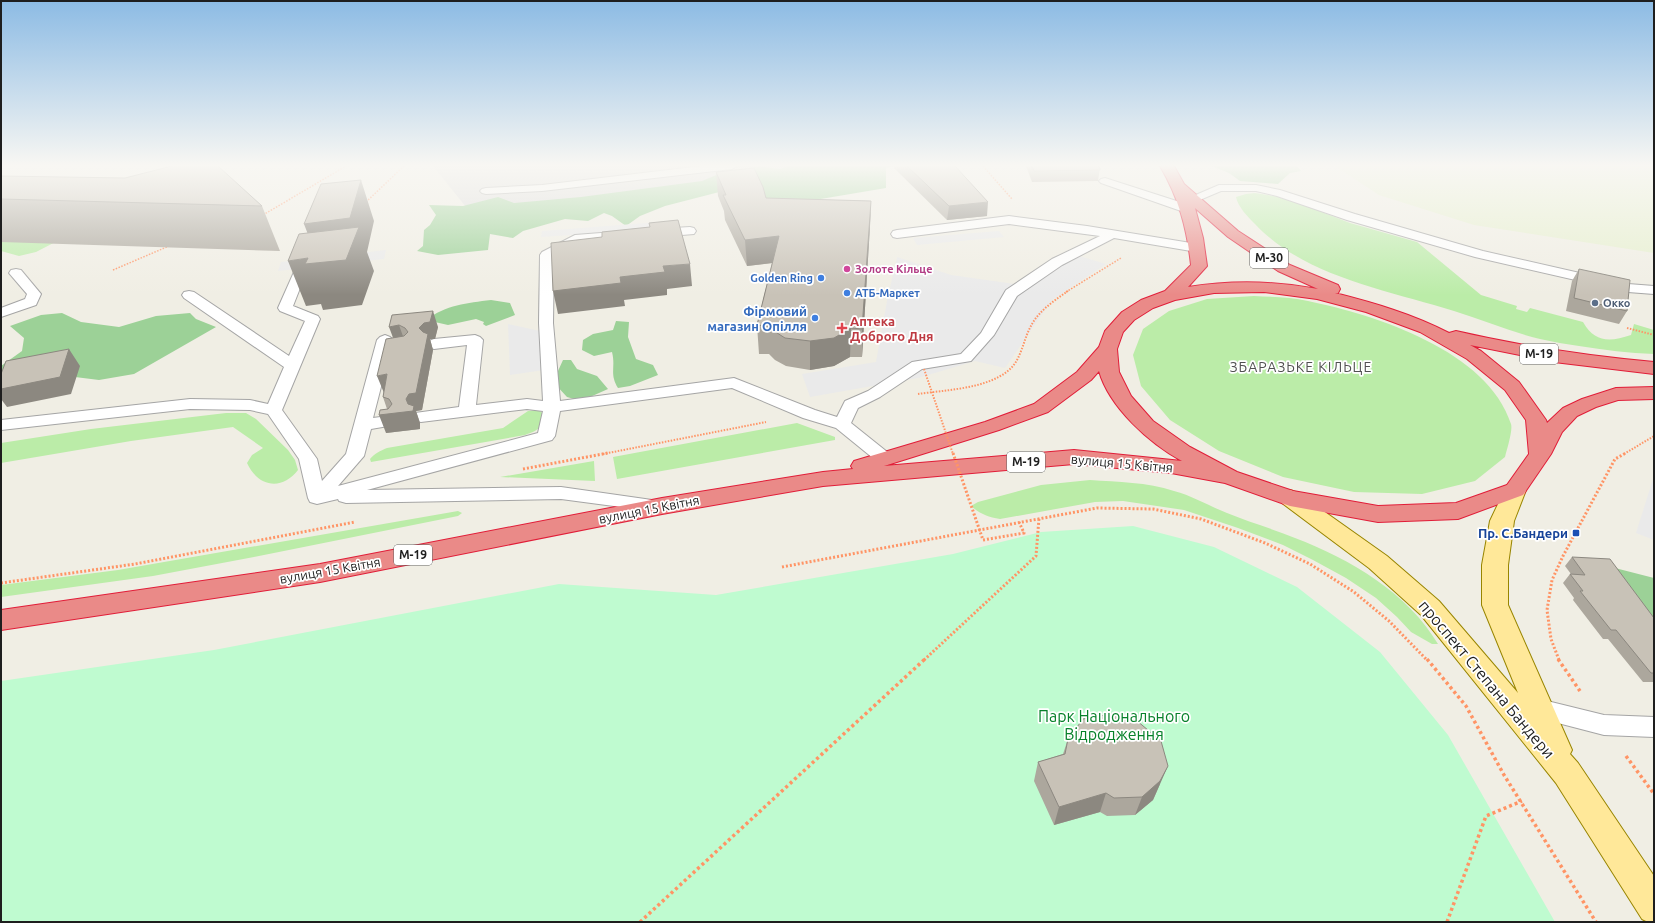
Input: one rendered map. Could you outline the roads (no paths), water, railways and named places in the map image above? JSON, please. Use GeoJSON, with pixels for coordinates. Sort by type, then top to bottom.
{"type":"FeatureCollection","features":[{"type":"Feature","properties":{"kind":"highway"},"geometry":{"type":"LineString","coordinates":[[1171,295],[1199,266],[1193,209]]}},
{"type":"Feature","properties":{"kind":"highway","name":"М-30"},"geometry":{"type":"LineString","coordinates":[[1199,209],[1284,268],[1372,308]]}},
{"type":"Feature","properties":{"kind":"highway","name":"М-19"},"geometry":{"type":"LineString","coordinates":[[1108,349],[1114,331],[1128,316],[1147,304],[1171,295],[1214,288],[1264,287],[1317,294],[1372,308],[1426,328],[1496,346],[1598,363],[1654,368]]}},
{"type":"Feature","properties":{"kind":"highway"},"geometry":{"type":"LineString","coordinates":[[1426,328],[1474,355],[1512,386],[1536,420],[1540,454]]}},
{"type":"Feature","properties":{"kind":"highway"},"geometry":{"type":"LineString","coordinates":[[1108,349],[1109,372],[1122,398],[1146,426],[1182,452],[1229,477]]}},
{"type":"Feature","properties":{"kind":"highway","name":"вулиця 15 Квітня"},"geometry":{"type":"LineString","coordinates":[[823,478],[992,426],[1040,408],[1084,376],[1108,349]]}},
{"type":"Feature","properties":{"kind":"highway"},"geometry":{"type":"LineString","coordinates":[[1515,490],[1540,454],[1553,429],[1570,412],[1589,403],[1616,394],[1654,393]]}},
{"type":"Feature","properties":{"kind":"highway","name":"вулиця 15 Квітня"},"geometry":{"type":"LineString","coordinates":[[1,620],[320,573],[662,506],[823,478],[1074,457],[1171,466],[1229,477]]}},
{"type":"Feature","properties":{"kind":"highway","name":"М-19"},"geometry":{"type":"LineString","coordinates":[[1229,477],[1290,498],[1378,514],[1458,511],[1515,490]]}},
{"type":"Feature","properties":{"kind":"main road","name":"проспект Степана Бандери"},"geometry":{"type":"LineString","coordinates":[[1515,490],[1502,522],[1495,565],[1495,605],[1567,773]]}},
{"type":"Feature","properties":{"kind":"main road","name":"проспект Степана Бандери"},"geometry":{"type":"LineString","coordinates":[[1290,498],[1378,562],[1430,608],[1567,773],[1654,907]]}},
{"type":"Feature","properties":{"kind":"lane"},"geometry":{"type":"LineString","coordinates":[[1328,209],[1480,254],[1628,288],[1654,290]]}},
{"type":"Feature","properties":{"kind":"lane"},"geometry":{"type":"LineString","coordinates":[[897,234],[1009,220],[1113,234],[1197,248]]}},
{"type":"Feature","properties":{"kind":"lane"},"geometry":{"type":"LineString","coordinates":[[318,498],[546,436],[552,407],[546,324],[547,255],[575,239],[690,231]]}},
{"type":"Feature","properties":{"kind":"lane"},"geometry":{"type":"LineString","coordinates":[[842,424],[852,405],[874,394],[918,365],[966,358],[987,335],[1011,293],[1057,262],[1113,234]]}},
{"type":"Feature","properties":{"kind":"lane"},"geometry":{"type":"LineString","coordinates":[[274,410],[313,319],[285,308],[299,275],[328,272]]}},
{"type":"Feature","properties":{"kind":"lane"},"geometry":{"type":"LineString","coordinates":[[1,313],[31,302],[34,294],[16,273]]}},
{"type":"Feature","properties":{"kind":"lane"},"geometry":{"type":"LineString","coordinates":[[189,295],[293,366]]}},
{"type":"Feature","properties":{"kind":"lane"},"geometry":{"type":"LineString","coordinates":[[434,344],[475,340],[467,411]]}},
{"type":"Feature","properties":{"kind":"lane"},"geometry":{"type":"LineString","coordinates":[[318,498],[354,456],[388,346]]}},
{"type":"Feature","properties":{"kind":"lane"},"geometry":{"type":"LineString","coordinates":[[421,417],[527,404],[552,407],[734,383],[809,414],[842,424],[885,459]]}},
{"type":"Feature","properties":{"kind":"lane"},"geometry":{"type":"LineString","coordinates":[[1,425],[190,404],[250,405],[274,410],[308,459],[318,498]]}},
{"type":"Feature","properties":{"kind":"lane"},"geometry":{"type":"LineString","coordinates":[[363,425],[388,421]]}},
{"type":"Feature","properties":{"kind":"lane"},"geometry":{"type":"LineString","coordinates":[[318,498],[561,493],[662,506]]}},
{"type":"Feature","properties":{"kind":"lane"},"geometry":{"type":"LineString","coordinates":[[1539,710],[1604,725],[1654,727]]}},
{"type":"Feature","properties":{"kind":"place","name":"Золоте Кільце"},"geometry":{"type":"Point","coordinates":[847,269]}},
{"type":"Feature","properties":{"kind":"place","name":"Golden Ring"},"geometry":{"type":"Point","coordinates":[821,278]}},
{"type":"Feature","properties":{"kind":"place","name":"АТБ-Маркет"},"geometry":{"type":"Point","coordinates":[847,293]}},
{"type":"Feature","properties":{"kind":"place","name":"Окко"},"geometry":{"type":"Point","coordinates":[1595,303]}},
{"type":"Feature","properties":{"kind":"place","name":"Фірмовий магазин Опілля"},"geometry":{"type":"Point","coordinates":[815,318]}},
{"type":"Feature","properties":{"kind":"place","name":"Аптека Доброго Дня"},"geometry":{"type":"Point","coordinates":[842,328]}},
{"type":"Feature","properties":{"kind":"place","name":"Пр. С.Бандери"},"geometry":{"type":"Point","coordinates":[1576,533]}},
{"type":"Feature","properties":{"kind":"district","name":"ЗБАРАЗЬКЕ КІЛЬЦЕ"},"geometry":{"type":"Point","coordinates":[1301,367]}},
{"type":"Feature","properties":{"kind":"park label","name":"Парк Національного Відродження"},"geometry":{"type":"Point","coordinates":[1114,725]}}]}
